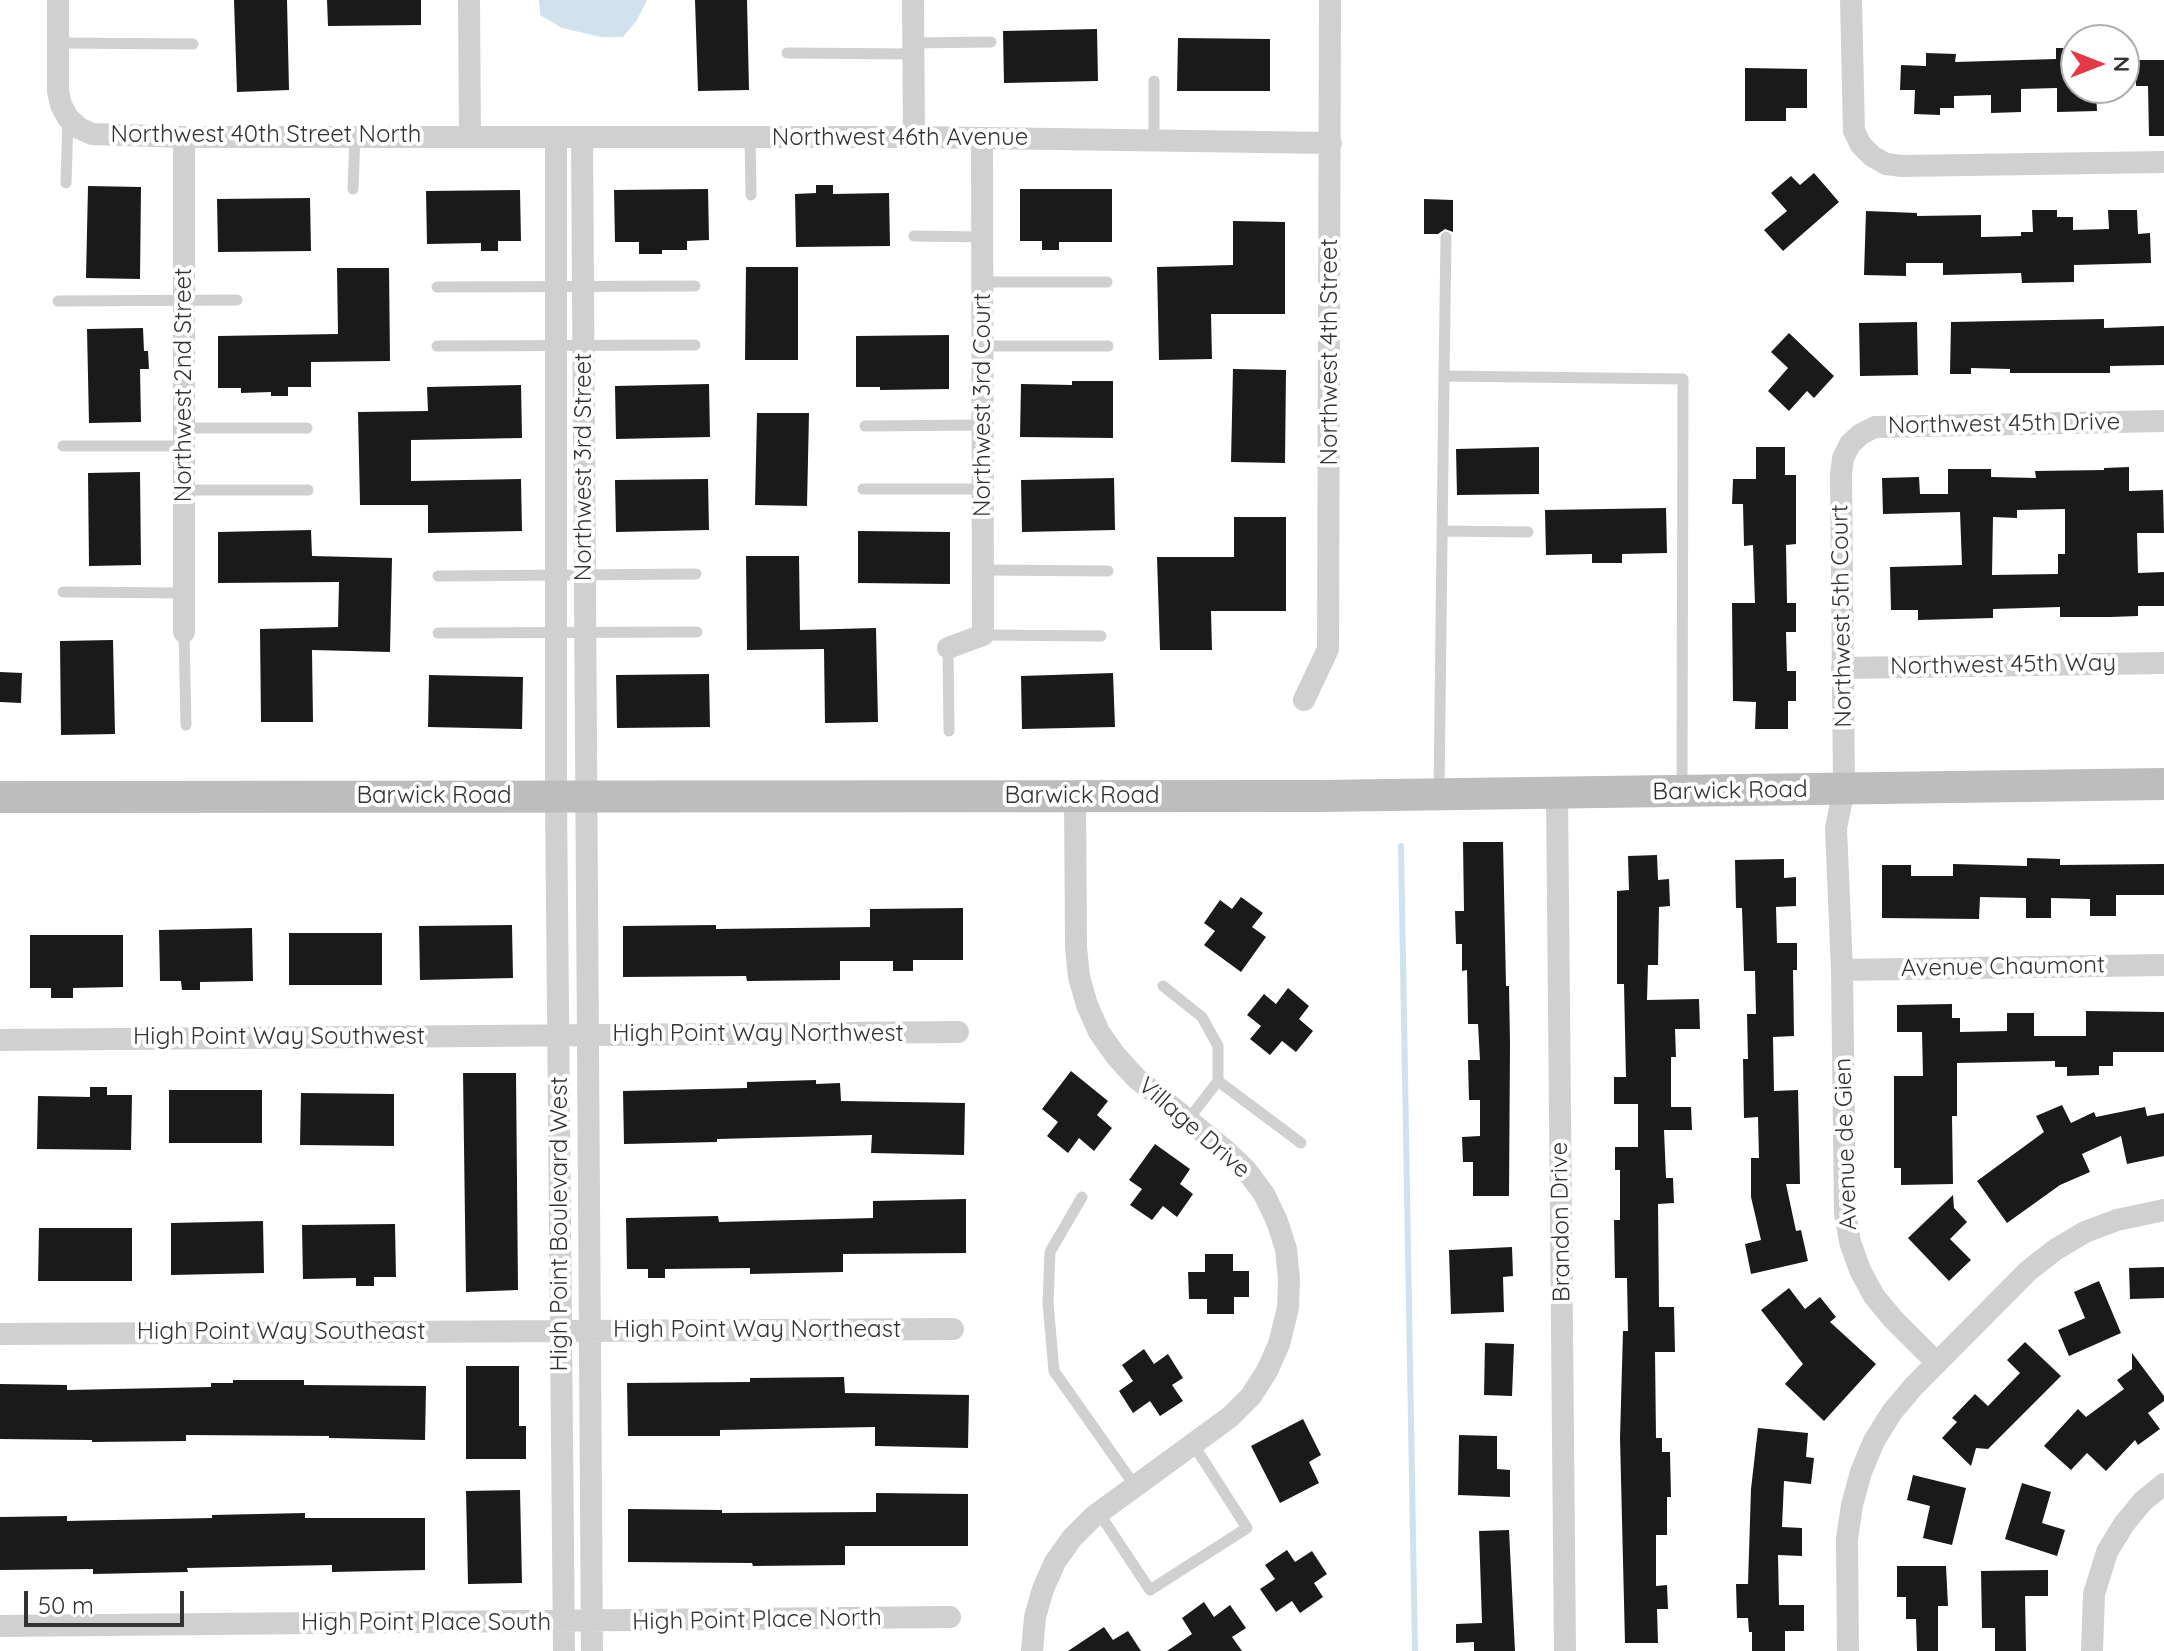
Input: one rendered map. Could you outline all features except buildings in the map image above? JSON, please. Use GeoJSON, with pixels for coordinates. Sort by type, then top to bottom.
{"type":"FeatureCollection","features":[{"type":"Feature","properties":{"kind":"street"},"geometry":{"type":"LineString","coordinates":[[58,0],[58,91],[68,118]]}},
{"type":"Feature","properties":{"kind":"street"},"geometry":{"type":"LineString","coordinates":[[469,0],[470,136]]}},
{"type":"Feature","properties":{"kind":"street"},"geometry":{"type":"LineString","coordinates":[[913,0],[914,137]]}},
{"type":"Feature","properties":{"kind":"street","name":"Northwest 4th Street"},"geometry":{"type":"LineString","coordinates":[[1304,700],[1328,649],[1330,0]]}},
{"type":"Feature","properties":{"kind":"street"},"geometry":{"type":"LineString","coordinates":[[1851,0],[1854,131],[1861,145],[1886,164],[2164,162]]}},
{"type":"Feature","properties":{"kind":"street","name":"Northwest 40th Street North"},"geometry":{"type":"LineString","coordinates":[[68,118],[92,134],[184,137],[470,136]]}},
{"type":"Feature","properties":{"kind":"street","name":"Northwest 46th Avenue"},"geometry":{"type":"LineString","coordinates":[[470,136],[914,137],[1331,143]]}},
{"type":"Feature","properties":{"kind":"street","name":"Northwest 2nd Street"},"geometry":{"type":"LineString","coordinates":[[184,137],[184,632]]}},
{"type":"Feature","properties":{"kind":"street","name":"Northwest 3rd Street"},"geometry":{"type":"LineString","coordinates":[[556,137],[556,632],[571,796]]}},
{"type":"Feature","properties":{"kind":"street","name":"Northwest 3rd Street"},"geometry":{"type":"LineString","coordinates":[[571,796],[584,632],[582,137]]}},
{"type":"Feature","properties":{"kind":"street","name":"Northwest 3rd Court"},"geometry":{"type":"LineString","coordinates":[[982,138],[983,635]]}},
{"type":"Feature","properties":{"kind":"street","name":"Northwest 45th Drive"},"geometry":{"type":"LineString","coordinates":[[1850,444],[1875,427],[2164,421]]}},
{"type":"Feature","properties":{"kind":"street","name":"Northwest 5th Court"},"geometry":{"type":"LineString","coordinates":[[1844,789],[1841,474],[1843,458],[1850,444]]}},
{"type":"Feature","properties":{"kind":"street"},"geometry":{"type":"LineString","coordinates":[[948,648],[983,635]]}},
{"type":"Feature","properties":{"kind":"street","name":"Northwest 45th Way"},"geometry":{"type":"LineString","coordinates":[[1842,668],[2164,663]]}},
{"type":"Feature","properties":{"kind":"street","name":"Barwick Road"},"geometry":{"type":"LineString","coordinates":[[0,797],[1439,794],[2164,784]]}},
{"type":"Feature","properties":{"kind":"street","name":"Avenue de Gien"},"geometry":{"type":"LineString","coordinates":[[1844,789],[1851,820],[1850,859],[1839,894],[1845,1213],[1850,1242],[1874,1296],[1937,1363]]}},
{"type":"Feature","properties":{"kind":"street","name":"Brandon Drive"},"geometry":{"type":"LineString","coordinates":[[1557,793],[1565,1651]]}},
{"type":"Feature","properties":{"kind":"street","name":"High Point Boulevard West"},"geometry":{"type":"LineString","coordinates":[[571,796],[587,1035],[592,1651]]}},
{"type":"Feature","properties":{"kind":"street","name":"High Point Boulevard West"},"geometry":{"type":"LineString","coordinates":[[564,1651],[559,1035],[571,796]]}},
{"type":"Feature","properties":{"kind":"street","name":"Village Drive"},"geometry":{"type":"LineString","coordinates":[[1032,1651],[1035,1617],[1043,1589],[1055,1562],[1072,1538],[1099,1513],[1230,1417],[1251,1396],[1267,1371],[1284,1330],[1288,1308],[1286,1249],[1264,1194],[1246,1170],[1136,1078],[1099,1032],[1087,1005],[1079,977],[1076,947],[1075,796]]}},
{"type":"Feature","properties":{"kind":"street","name":"Avenue Chaumont"},"geometry":{"type":"LineString","coordinates":[[1842,970],[2164,965]]}},
{"type":"Feature","properties":{"kind":"street","name":"High Point Way Northwest"},"geometry":{"type":"LineString","coordinates":[[559,1035],[958,1032]]}},
{"type":"Feature","properties":{"kind":"street","name":"High Point Way Southwest"},"geometry":{"type":"LineString","coordinates":[[0,1040],[559,1035]]}},
{"type":"Feature","properties":{"kind":"street"},"geometry":{"type":"LineString","coordinates":[[1848,1651],[1847,1539],[1852,1505],[1874,1441],[1892,1412],[2028,1271],[2055,1250],[2085,1232],[2117,1220],[2164,1210]]}},
{"type":"Feature","properties":{"kind":"street","name":"High Point Way Northeast"},"geometry":{"type":"LineString","coordinates":[[561,1331],[953,1329]]}},
{"type":"Feature","properties":{"kind":"street","name":"High Point Way Southeast"},"geometry":{"type":"LineString","coordinates":[[0,1334],[561,1331]]}},
{"type":"Feature","properties":{"kind":"street"},"geometry":{"type":"LineString","coordinates":[[2092,1651],[2094,1594],[2107,1552],[2143,1501],[2164,1484]]}},
{"type":"Feature","properties":{"kind":"street","name":"High Point Place North"},"geometry":{"type":"LineString","coordinates":[[564,1622],[950,1617]]}},
{"type":"Feature","properties":{"kind":"street","name":"High Point Place South"},"geometry":{"type":"LineString","coordinates":[[0,1626],[564,1622]]}},
{"type":"Feature","properties":{"kind":"lane"},"geometry":{"type":"LineString","coordinates":[[787,53],[991,42]]}},
{"type":"Feature","properties":{"kind":"lane"},"geometry":{"type":"LineString","coordinates":[[58,43],[193,44]]}},
{"type":"Feature","properties":{"kind":"lane"},"geometry":{"type":"LineString","coordinates":[[1154,81],[1154,141]]}},
{"type":"Feature","properties":{"kind":"lane"},"geometry":{"type":"LineString","coordinates":[[66,183],[68,118]]}},
{"type":"Feature","properties":{"kind":"lane"},"geometry":{"type":"LineString","coordinates":[[353,189],[355,136]]}},
{"type":"Feature","properties":{"kind":"lane"},"geometry":{"type":"LineString","coordinates":[[750,137],[751,195]]}},
{"type":"Feature","properties":{"kind":"lane"},"geometry":{"type":"LineString","coordinates":[[914,236],[982,237]]}},
{"type":"Feature","properties":{"kind":"lane"},"geometry":{"type":"LineString","coordinates":[[1439,794],[1446,237]]}},
{"type":"Feature","properties":{"kind":"lane"},"geometry":{"type":"LineString","coordinates":[[983,282],[1107,282]]}},
{"type":"Feature","properties":{"kind":"lane"},"geometry":{"type":"LineString","coordinates":[[437,287],[695,286]]}},
{"type":"Feature","properties":{"kind":"lane"},"geometry":{"type":"LineString","coordinates":[[58,301],[237,300]]}},
{"type":"Feature","properties":{"kind":"lane"},"geometry":{"type":"LineString","coordinates":[[437,346],[695,345]]}},
{"type":"Feature","properties":{"kind":"lane"},"geometry":{"type":"LineString","coordinates":[[983,346],[1108,346]]}},
{"type":"Feature","properties":{"kind":"lane"},"geometry":{"type":"LineString","coordinates":[[1444,376],[1683,379],[1682,791]]}},
{"type":"Feature","properties":{"kind":"lane"},"geometry":{"type":"LineString","coordinates":[[865,426],[983,425]]}},
{"type":"Feature","properties":{"kind":"lane"},"geometry":{"type":"LineString","coordinates":[[63,446],[307,428]]}},
{"type":"Feature","properties":{"kind":"lane"},"geometry":{"type":"LineString","coordinates":[[863,489],[983,489]]}},
{"type":"Feature","properties":{"kind":"lane"},"geometry":{"type":"LineString","coordinates":[[184,490],[308,490]]}},
{"type":"Feature","properties":{"kind":"lane"},"geometry":{"type":"LineString","coordinates":[[1442,531],[1528,532]]}},
{"type":"Feature","properties":{"kind":"lane"},"geometry":{"type":"LineString","coordinates":[[983,570],[1108,571]]}},
{"type":"Feature","properties":{"kind":"lane"},"geometry":{"type":"LineString","coordinates":[[438,576],[696,574]]}},
{"type":"Feature","properties":{"kind":"lane"},"geometry":{"type":"LineString","coordinates":[[63,592],[184,593]]}},
{"type":"Feature","properties":{"kind":"lane"},"geometry":{"type":"LineString","coordinates":[[184,632],[186,725]]}},
{"type":"Feature","properties":{"kind":"lane"},"geometry":{"type":"LineString","coordinates":[[438,633],[697,632]]}},
{"type":"Feature","properties":{"kind":"lane"},"geometry":{"type":"LineString","coordinates":[[983,635],[1101,636]]}},
{"type":"Feature","properties":{"kind":"lane"},"geometry":{"type":"LineString","coordinates":[[948,648],[949,731]]}},
{"type":"Feature","properties":{"kind":"lane"},"geometry":{"type":"LineString","coordinates":[[1163,986],[1202,1017],[1218,1046],[1218,1081],[1188,1120]]}},
{"type":"Feature","properties":{"kind":"lane"},"geometry":{"type":"LineString","coordinates":[[1218,1081],[1301,1143]]}},
{"type":"Feature","properties":{"kind":"lane"},"geometry":{"type":"LineString","coordinates":[[1082,1197],[1050,1252],[1048,1303],[1054,1371],[1135,1486]]}},
{"type":"Feature","properties":{"kind":"lane"},"geometry":{"type":"LineString","coordinates":[[1099,1513],[1150,1590],[1247,1528],[1193,1444]]}},
{"type":"Feature","properties":{"kind":"water"},"geometry":{"type":"Polygon","coordinates":[[[539,0],[647,0],[637,20],[623,37],[601,37],[562,28],[540,15],[539,0]]]}},
{"type":"Feature","properties":{"kind":"waterway"},"geometry":{"type":"LineString","coordinates":[[1401,846],[1415,1651]]}}]}
